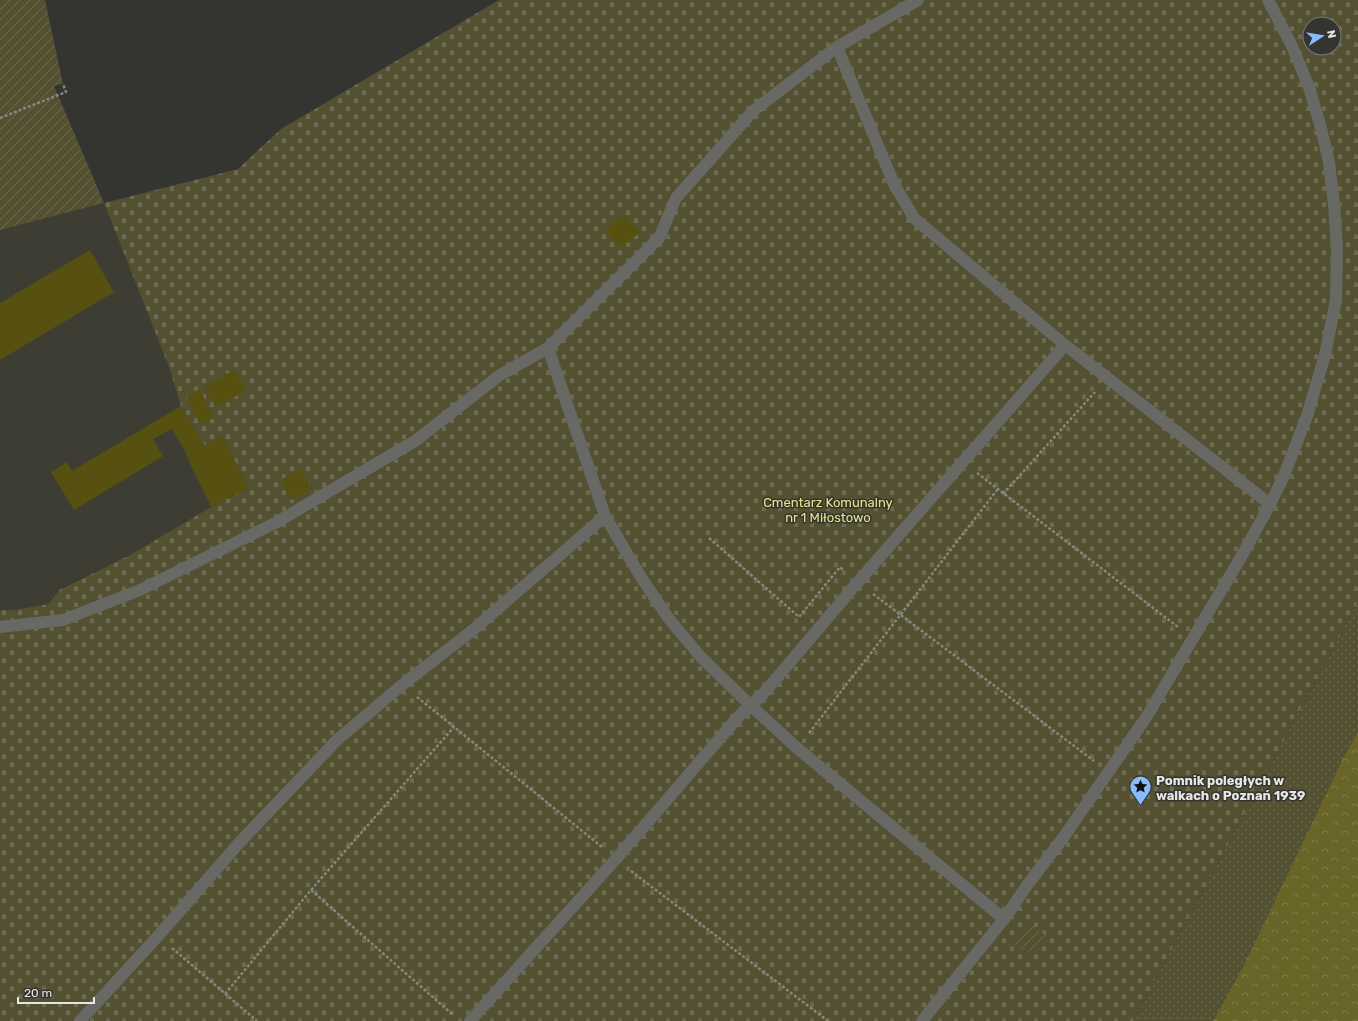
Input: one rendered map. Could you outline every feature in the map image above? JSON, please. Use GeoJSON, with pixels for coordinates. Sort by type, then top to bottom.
{"type":"FeatureCollection","features":[{"type":"Feature","properties":{"kind":"street"},"geometry":{"type":"LineString","coordinates":[[0,627],[63,620],[140,590],[277,522],[415,441],[500,375],[548,348],[659,238],[676,198],[753,111],[837,46],[918,0]]}},
{"type":"Feature","properties":{"kind":"street"},"geometry":{"type":"LineString","coordinates":[[922,1021],[1004,920],[1028,884],[1063,838],[1147,716],[1244,552],[1284,478],[1307,416],[1325,355],[1336,300],[1337,248],[1334,205],[1329,162],[1309,87],[1292,44],[1268,0]]}},
{"type":"Feature","properties":{"kind":"street"},"geometry":{"type":"LineString","coordinates":[[837,46],[894,184],[914,218],[1065,345],[1270,504]]}},
{"type":"Feature","properties":{"kind":"street"},"geometry":{"type":"LineString","coordinates":[[470,1021],[616,859],[734,722],[763,694],[858,582],[1065,345]]}},
{"type":"Feature","properties":{"kind":"street"},"geometry":{"type":"LineString","coordinates":[[548,348],[605,516],[639,574],[669,619],[700,656],[797,748],[1004,920]]}},
{"type":"Feature","properties":{"kind":"street"},"geometry":{"type":"LineString","coordinates":[[80,1021],[158,936],[239,843],[337,740],[402,685],[473,630],[605,516]]}},
{"type":"Feature","properties":{"kind":"path"},"geometry":{"type":"LineString","coordinates":[[0,118],[66,92],[62,84]]}},
{"type":"Feature","properties":{"kind":"path"},"geometry":{"type":"LineString","coordinates":[[1003,494],[1108,378]]}},
{"type":"Feature","properties":{"kind":"path"},"geometry":{"type":"LineString","coordinates":[[963,462],[997,490],[1193,638]]}},
{"type":"Feature","properties":{"kind":"path"},"geometry":{"type":"LineString","coordinates":[[797,748],[997,490]]}},
{"type":"Feature","properties":{"kind":"path"},"geometry":{"type":"LineString","coordinates":[[709,538],[799,617],[840,567],[900,615],[1108,772]]}},
{"type":"Feature","properties":{"kind":"path"},"geometry":{"type":"LineString","coordinates":[[225,994],[311,890],[454,727]]}},
{"type":"Feature","properties":{"kind":"path"},"geometry":{"type":"LineString","coordinates":[[311,890],[454,1016]]}},
{"type":"Feature","properties":{"kind":"path"},"geometry":{"type":"LineString","coordinates":[[158,936],[257,1021]]}},
{"type":"Feature","properties":{"kind":"shaded area"},"geometry":{"type":"Polygon","coordinates":[[[104,203],[169,367],[181,406],[223,437],[248,488],[211,507],[132,554],[59,589],[49,604],[14,610],[0,610],[0,230],[104,203]]]}},
{"type":"Feature","properties":{"kind":"green space"},"geometry":{"type":"Polygon","coordinates":[[[0,0],[45,0],[63,84],[54,86],[104,203],[0,230],[0,0]]]}},
{"type":"Feature","properties":{"kind":"green space","name":"Cmentarz Komunalny nr 1 Miłostowo"},"geometry":{"type":"Polygon","coordinates":[[[499,0],[1358,0],[1358,602],[1133,1021],[0,1021],[0,610],[14,610],[49,604],[59,590],[132,554],[211,507],[248,488],[223,437],[205,446],[181,406],[169,367],[104,203],[238,169],[281,129],[499,0]]]}},
{"type":"Feature","properties":{"kind":"green space"},"geometry":{"type":"Polygon","coordinates":[[[1358,602],[1358,732],[1343,758],[1243,967],[1213,1021],[1133,1021],[1358,602]]]}},
{"type":"Feature","properties":{"kind":"green space"},"geometry":{"type":"Polygon","coordinates":[[[1358,732],[1358,1021],[1213,1021],[1243,967],[1343,758],[1358,732]]]}},
{"type":"Feature","properties":{"kind":"green space"},"geometry":{"type":"Polygon","coordinates":[[[1029,922],[1045,935],[1030,955],[1013,943],[1029,922]]]}},
{"type":"Feature","properties":{"kind":"building"},"geometry":{"type":"Polygon","coordinates":[[[624,214],[640,232],[621,248],[605,230],[624,214]]]}},
{"type":"Feature","properties":{"kind":"building"},"geometry":{"type":"Polygon","coordinates":[[[90,250],[114,292],[0,360],[0,303],[90,250]]]}},
{"type":"Feature","properties":{"kind":"building"},"geometry":{"type":"Polygon","coordinates":[[[235,369],[247,390],[216,408],[204,387],[235,369]]]}},
{"type":"Feature","properties":{"kind":"building"},"geometry":{"type":"Polygon","coordinates":[[[200,389],[214,418],[200,425],[186,396],[200,389]]]}},
{"type":"Feature","properties":{"kind":"building"},"geometry":{"type":"Polygon","coordinates":[[[181,406],[205,446],[223,437],[248,488],[211,507],[187,455],[172,429],[153,439],[163,456],[74,510],[51,472],[67,462],[72,471],[181,406]]]}},
{"type":"Feature","properties":{"kind":"building"},"geometry":{"type":"Polygon","coordinates":[[[301,469],[312,489],[291,500],[280,480],[301,469]]]}},
{"type":"Feature","properties":{"kind":"place","name":"Pomnik poległych w walkach o Poznań 1939"},"geometry":{"type":"Point","coordinates":[1141,806]}}]}
